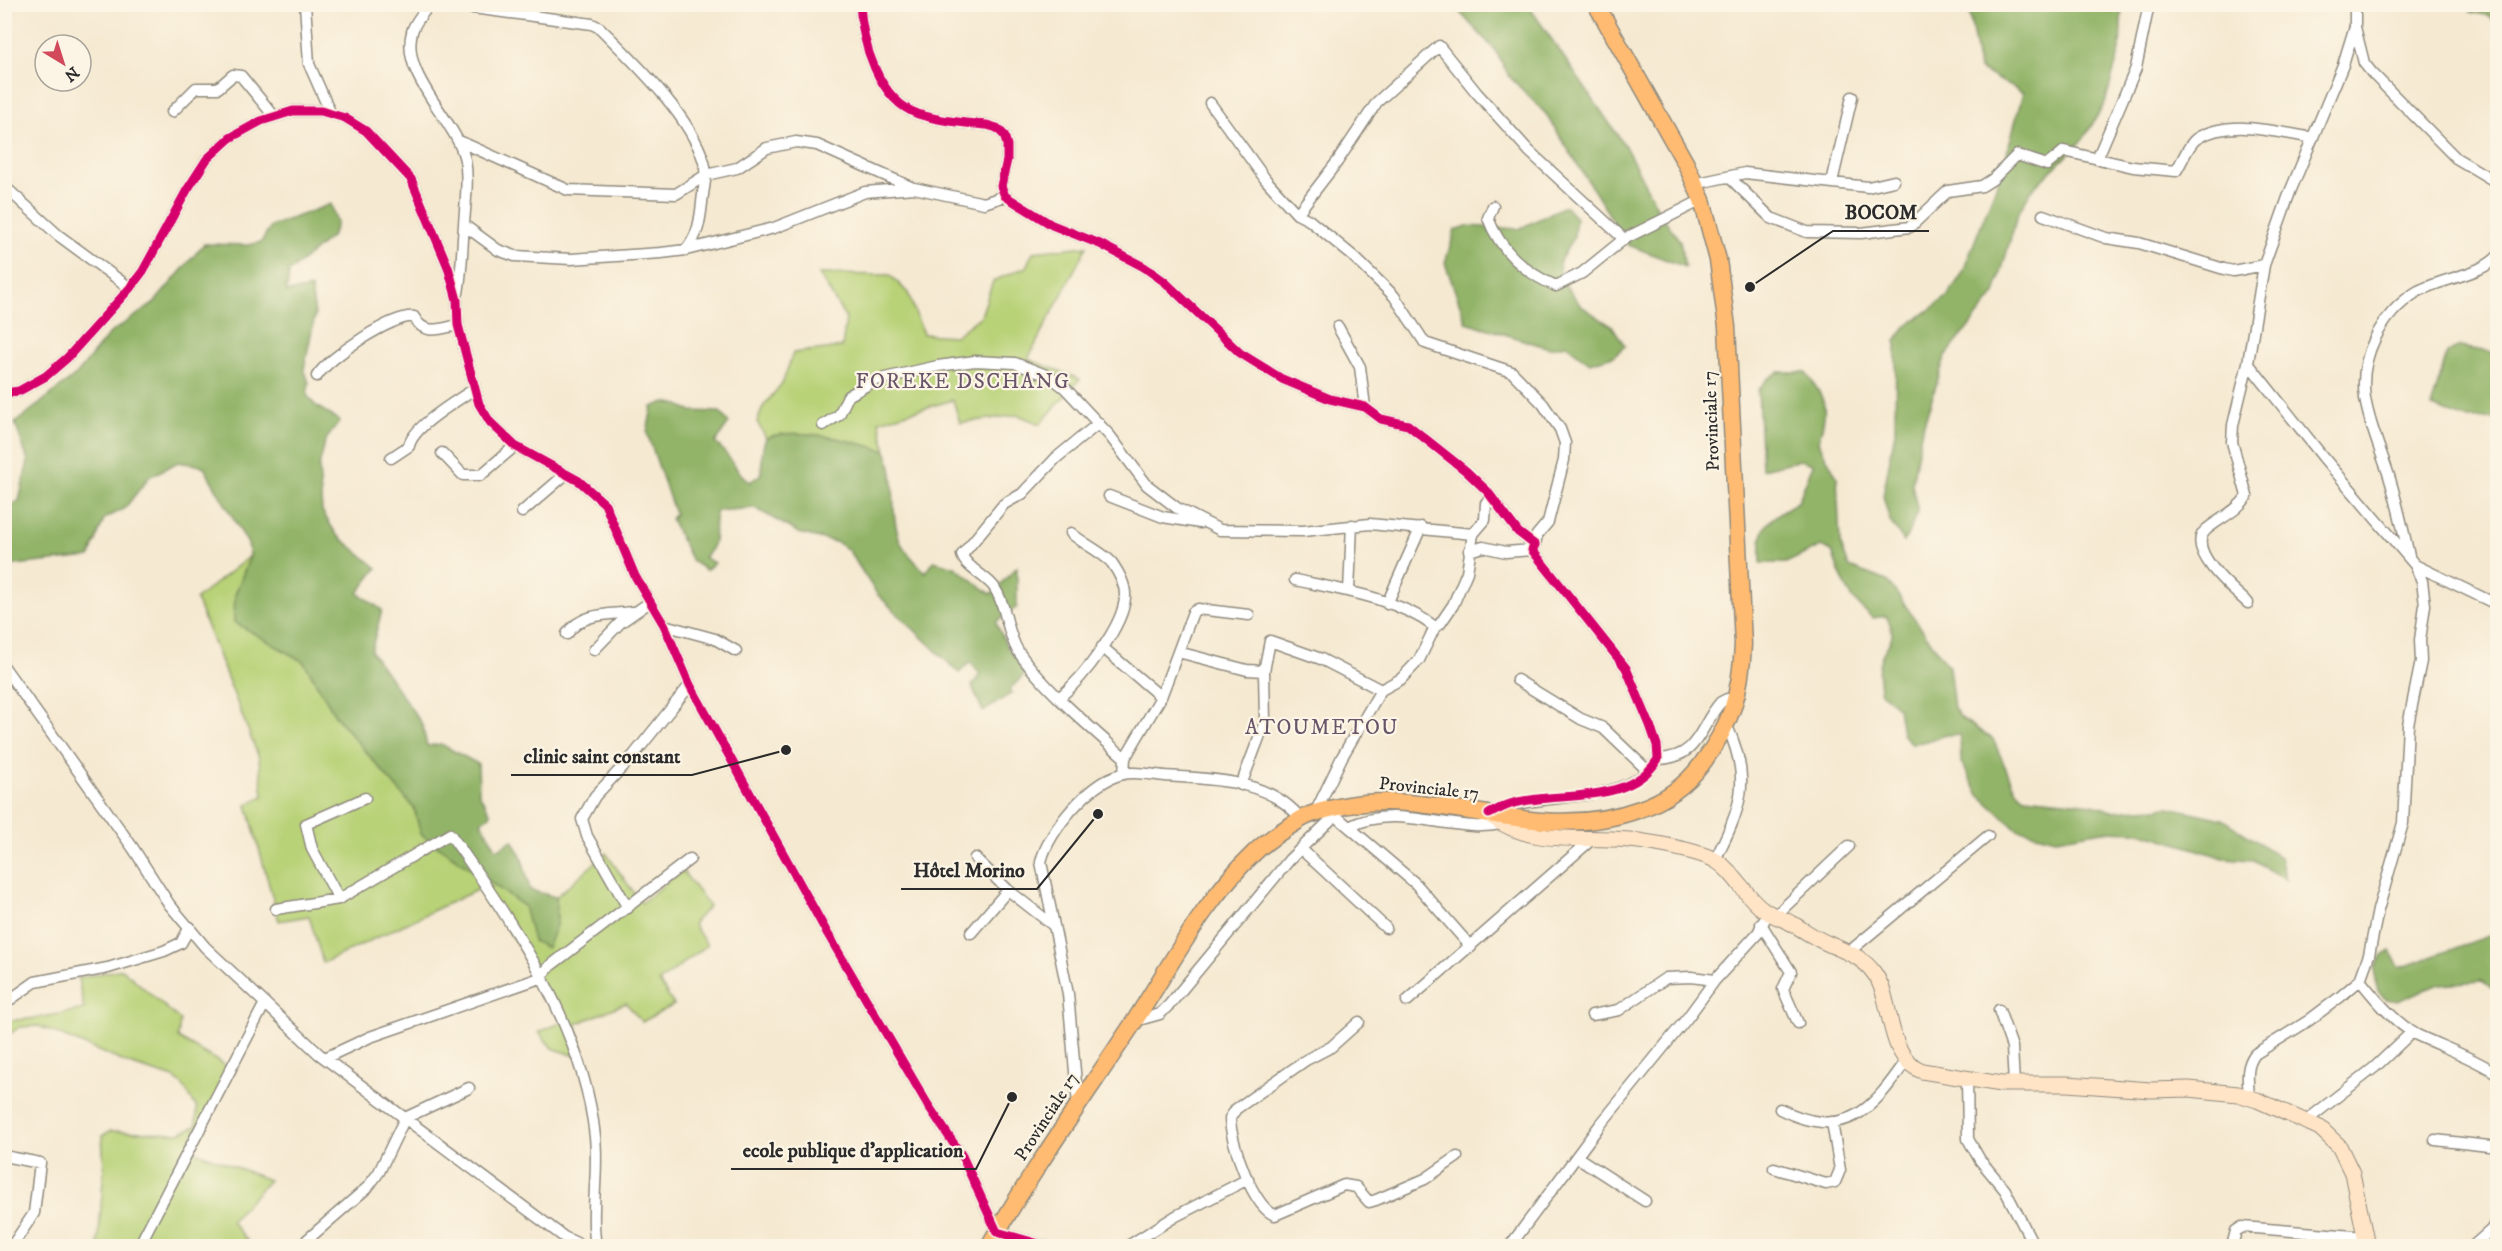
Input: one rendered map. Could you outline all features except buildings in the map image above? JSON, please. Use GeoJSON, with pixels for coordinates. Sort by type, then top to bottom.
{"type":"FeatureCollection","features":[{"type":"Feature","properties":{"kind":"main road","name":"Provinciale 17"},"geometry":{"type":"LineString","coordinates":[[993,1239],[1078,1105],[1215,898],[1237,869],[1256,850],[1308,816],[1380,801],[1494,818],[1565,824],[1614,819],[1647,807],[1668,796],[1693,776],[1727,726],[1741,685],[1743,635],[1727,327],[1718,260],[1702,200],[1596,4]]}},
{"type":"Feature","properties":{"kind":"street"},"geometry":{"type":"LineString","coordinates":[[305,4],[309,64],[331,114]]}},
{"type":"Feature","properties":{"kind":"street"},"geometry":{"type":"LineString","coordinates":[[860,4],[862,27],[868,49],[888,90],[901,104],[916,113],[997,128],[1004,135],[1007,160],[1000,186],[1005,196],[1052,225],[1100,244],[1144,267],[1165,282],[1228,342],[1257,365],[1297,387],[1365,407],[1381,419],[1408,425],[1466,471],[1493,499],[1533,548],[1626,668],[1650,725],[1658,759]]}},
{"type":"Feature","properties":{"kind":"street"},"geometry":{"type":"LineString","coordinates":[[2097,159],[2136,68],[2149,4]]}},
{"type":"Feature","properties":{"kind":"street"},"geometry":{"type":"LineString","coordinates":[[2355,4],[2355,26],[2364,63],[2456,158],[2498,183]]}},
{"type":"Feature","properties":{"kind":"street"},"geometry":{"type":"LineString","coordinates":[[686,250],[695,239],[698,227],[706,175],[704,163],[697,145],[671,104],[600,28],[582,22],[473,8],[429,5],[412,30],[412,58],[435,106],[459,141],[465,162],[462,272],[457,300],[458,325],[479,404],[490,422],[515,446],[579,481],[605,504],[635,576],[664,625],[690,685],[826,931],[928,1105],[962,1156],[993,1239],[1046,1246]]}},
{"type":"Feature","properties":{"kind":"street"},"geometry":{"type":"LineString","coordinates":[[2248,603],[2230,587],[2207,560],[2200,548],[2200,538],[2204,531],[2242,504],[2247,496],[2232,442],[2233,425],[2248,363],[2264,266],[2290,192],[2343,65],[2355,26]]}},
{"type":"Feature","properties":{"kind":"street"},"geometry":{"type":"LineString","coordinates":[[1297,214],[1337,162],[1377,102],[1439,46],[1529,151],[1624,239]]}},
{"type":"Feature","properties":{"kind":"street"},"geometry":{"type":"LineString","coordinates":[[2343,65],[2364,63]]}},
{"type":"Feature","properties":{"kind":"street"},"geometry":{"type":"LineString","coordinates":[[172,112],[196,88],[218,88],[234,75],[241,76],[274,116]]}},
{"type":"Feature","properties":{"kind":"street"},"geometry":{"type":"LineString","coordinates":[[1832,182],[1852,97]]}},
{"type":"Feature","properties":{"kind":"street"},"geometry":{"type":"LineString","coordinates":[[1210,103],[1266,180],[1297,214],[1309,220],[1345,250],[1394,296],[1425,343],[1512,372],[1543,404],[1560,429],[1564,443],[1564,460],[1548,522],[1537,535],[1533,548]]}},
{"type":"Feature","properties":{"kind":"street"},"geometry":{"type":"LineString","coordinates":[[4,393],[19,391],[46,376],[67,358],[130,288],[143,271],[187,190],[207,159],[230,138],[274,116],[293,111],[331,114],[345,118],[366,131],[411,179],[448,267],[457,300]]}},
{"type":"Feature","properties":{"kind":"street"},"geometry":{"type":"LineString","coordinates":[[1729,177],[1771,218],[1807,232],[1861,233],[1910,227],[1948,191],[1982,186],[1993,179],[2017,155],[2047,165],[2064,151],[2097,159],[2176,171],[2194,140],[2221,129],[2260,129],[2313,138]]}},
{"type":"Feature","properties":{"kind":"street"},"geometry":{"type":"LineString","coordinates":[[459,141],[568,190],[676,194],[706,175],[737,168],[767,148],[796,142],[817,146],[914,188],[984,203],[1005,196]]}},
{"type":"Feature","properties":{"kind":"street"},"geometry":{"type":"LineString","coordinates":[[1694,184],[1745,173],[1868,187],[1893,182]]}},
{"type":"Feature","properties":{"kind":"street"},"geometry":{"type":"LineString","coordinates":[[4,186],[58,235],[130,288]]}},
{"type":"Feature","properties":{"kind":"street"},"geometry":{"type":"LineString","coordinates":[[464,225],[498,250],[515,256],[543,259],[603,258],[686,250],[774,228],[865,192],[914,188]]}},
{"type":"Feature","properties":{"kind":"street"},"geometry":{"type":"LineString","coordinates":[[1493,206],[1488,218],[1495,237],[1528,272],[1556,286],[1582,273],[1624,239],[1702,200]]}},
{"type":"Feature","properties":{"kind":"street"},"geometry":{"type":"LineString","coordinates":[[2043,214],[2106,238],[2139,243],[2224,269],[2233,271],[2264,266]]}},
{"type":"Feature","properties":{"kind":"street"},"geometry":{"type":"LineString","coordinates":[[2249,1097],[2247,1074],[2250,1061],[2255,1054],[2308,1021],[2360,980],[2375,934],[2378,910],[2403,823],[2408,724],[2421,661],[2420,640],[2425,593],[2413,562],[2365,399],[2364,376],[2371,346],[2379,330],[2399,304],[2437,283],[2488,265],[2498,256]]}},
{"type":"Feature","properties":{"kind":"street"},"geometry":{"type":"LineString","coordinates":[[317,376],[324,365],[395,321],[414,316],[419,327],[426,330],[458,325]]}},
{"type":"Feature","properties":{"kind":"street"},"geometry":{"type":"LineString","coordinates":[[1338,327],[1360,366],[1365,407]]}},
{"type":"Feature","properties":{"kind":"street"},"geometry":{"type":"LineString","coordinates":[[823,425],[838,415],[848,396],[876,380],[938,366],[975,361],[1015,363],[1051,377],[1099,423],[1147,485],[1204,523]]}},
{"type":"Feature","properties":{"kind":"street"},"geometry":{"type":"LineString","coordinates":[[2248,363],[2323,457],[2413,562],[2498,605]]}},
{"type":"Feature","properties":{"kind":"street"},"geometry":{"type":"LineString","coordinates":[[391,458],[409,446],[411,438],[426,424],[474,389]]}},
{"type":"Feature","properties":{"kind":"street"},"geometry":{"type":"LineString","coordinates":[[1099,423],[1056,458],[1022,494],[1004,504],[962,555],[966,563],[994,588],[1017,649],[1060,697],[1125,758]]}},
{"type":"Feature","properties":{"kind":"street"},"geometry":{"type":"LineString","coordinates":[[442,453],[463,475],[481,475],[515,446]]}},
{"type":"Feature","properties":{"kind":"street"},"geometry":{"type":"LineString","coordinates":[[522,512],[566,474]]}},
{"type":"Feature","properties":{"kind":"street"},"geometry":{"type":"LineString","coordinates":[[1110,496],[1163,517],[1204,523],[1230,532],[1303,531],[1352,525],[1421,527],[1473,534]]}},
{"type":"Feature","properties":{"kind":"street"},"geometry":{"type":"LineString","coordinates":[[1078,1105],[1068,994],[1042,872],[1044,850],[1064,818],[1094,789],[1124,774],[1209,779],[1241,785],[1280,798],[1308,816],[1381,690],[1401,679],[1419,660],[1435,627],[1440,624],[1461,588],[1467,572],[1473,534],[1485,520],[1486,503],[1493,499]]}},
{"type":"Feature","properties":{"kind":"street"},"geometry":{"type":"LineString","coordinates":[[1349,591],[1352,525]]}},
{"type":"Feature","properties":{"kind":"street"},"geometry":{"type":"LineString","coordinates":[[1387,604],[1421,527]]}},
{"type":"Feature","properties":{"kind":"street"},"geometry":{"type":"LineString","coordinates":[[1060,697],[1102,647],[1125,603],[1124,584],[1111,562],[1071,533]]}},
{"type":"Feature","properties":{"kind":"street"},"geometry":{"type":"LineString","coordinates":[[1469,551],[1483,547],[1506,552],[1533,548]]}},
{"type":"Feature","properties":{"kind":"street"},"geometry":{"type":"LineString","coordinates":[[1296,580],[1349,591],[1413,614],[1435,627]]}},
{"type":"Feature","properties":{"kind":"street"},"geometry":{"type":"LineString","coordinates":[[594,650],[633,612],[651,602]]}},
{"type":"Feature","properties":{"kind":"street"},"geometry":{"type":"LineString","coordinates":[[1124,774],[1125,758],[1161,697],[1190,617],[1198,609],[1249,615]]}},
{"type":"Feature","properties":{"kind":"street"},"geometry":{"type":"LineString","coordinates":[[567,634],[573,624],[583,619],[633,612]]}},
{"type":"Feature","properties":{"kind":"street"},"geometry":{"type":"LineString","coordinates":[[664,625],[716,639],[736,651]]}},
{"type":"Feature","properties":{"kind":"street"},"geometry":{"type":"LineString","coordinates":[[1241,785],[1265,722],[1264,671],[1270,641],[1321,659],[1381,690]]}},
{"type":"Feature","properties":{"kind":"street"},"geometry":{"type":"LineString","coordinates":[[1102,647],[1161,697]]}},
{"type":"Feature","properties":{"kind":"street"},"geometry":{"type":"LineString","coordinates":[[1178,652],[1247,670],[1264,671]]}},
{"type":"Feature","properties":{"kind":"street"},"geometry":{"type":"LineString","coordinates":[[4,667],[133,848],[169,904],[205,947],[325,1058],[564,1237],[583,1246]]}},
{"type":"Feature","properties":{"kind":"street"},"geometry":{"type":"LineString","coordinates":[[1516,680],[1581,719],[1603,729],[1648,771]]}},
{"type":"Feature","properties":{"kind":"street"},"geometry":{"type":"LineString","coordinates":[[628,908],[587,836],[582,819],[595,796],[633,756],[690,685]]}},
{"type":"Feature","properties":{"kind":"street"},"geometry":{"type":"LineString","coordinates":[[1349,827],[1365,819],[1384,816],[1476,827],[1494,818],[1516,802],[1592,794],[1624,785],[1648,771],[1658,759],[1677,756],[1687,750],[1699,739],[1721,702],[1736,700]]}},
{"type":"Feature","properties":{"kind":"street"},"geometry":{"type":"LineString","coordinates":[[1714,860],[1733,824],[1739,807],[1741,789],[1736,746],[1727,726]]}},
{"type":"Feature","properties":{"kind":"street"},"geometry":{"type":"LineString","coordinates":[[339,899],[312,849],[306,824],[365,798]]}},
{"type":"Feature","properties":{"kind":"street"},"geometry":{"type":"LineString","coordinates":[[1135,1021],[1160,1014],[1170,1004],[1301,849],[1341,810],[1349,827],[1416,884],[1471,946]]}},
{"type":"Feature","properties":{"kind":"street"},"geometry":{"type":"LineString","coordinates":[[1494,818],[1533,835],[1591,840],[1630,840],[1696,853],[1714,860],[1768,918],[1791,972],[1783,988],[1798,1023]]}},
{"type":"Feature","properties":{"kind":"street"},"geometry":{"type":"LineString","coordinates":[[276,909],[339,899],[450,834],[498,902],[554,1003],[587,1089],[595,1138],[596,1246]]}},
{"type":"Feature","properties":{"kind":"street"},"geometry":{"type":"LineString","coordinates":[[1850,951],[1988,836]]}},
{"type":"Feature","properties":{"kind":"street"},"geometry":{"type":"LineString","coordinates":[[1407,1001],[1591,840]]}},
{"type":"Feature","properties":{"kind":"street"},"geometry":{"type":"LineString","coordinates":[[1510,1246],[1715,980],[1758,933],[1768,918],[1849,846]]}},
{"type":"Feature","properties":{"kind":"street"},"geometry":{"type":"LineString","coordinates":[[1301,849],[1386,928]]}},
{"type":"Feature","properties":{"kind":"street"},"geometry":{"type":"LineString","coordinates":[[975,858],[1008,890],[1054,926]]}},
{"type":"Feature","properties":{"kind":"street"},"geometry":{"type":"LineString","coordinates":[[325,1058],[370,1037],[540,978],[550,966],[690,859]]}},
{"type":"Feature","properties":{"kind":"street"},"geometry":{"type":"LineString","coordinates":[[971,933],[1008,890]]}},
{"type":"Feature","properties":{"kind":"street"},"geometry":{"type":"LineString","coordinates":[[1768,918],[1827,944],[1850,951],[1867,965],[1878,980],[1896,1040],[1906,1061],[1922,1071],[1967,1080],[2014,1084],[2189,1089],[2249,1097],[2326,1132],[2345,1156],[2366,1242],[2242,1227],[2236,1231],[2232,1246]]}},
{"type":"Feature","properties":{"kind":"street"},"geometry":{"type":"LineString","coordinates":[[4,1004],[35,982],[108,968],[164,951],[181,943],[190,927]]}},
{"type":"Feature","properties":{"kind":"street"},"geometry":{"type":"LineString","coordinates":[[1592,1015],[1619,1010],[1666,978],[1691,977],[1715,980]]}},
{"type":"Feature","properties":{"kind":"street"},"geometry":{"type":"LineString","coordinates":[[2360,980],[2391,1014],[2412,1032],[2459,1052],[2498,1074]]}},
{"type":"Feature","properties":{"kind":"street"},"geometry":{"type":"LineString","coordinates":[[139,1246],[265,1003]]}},
{"type":"Feature","properties":{"kind":"street"},"geometry":{"type":"LineString","coordinates":[[1999,1010],[2012,1047],[2014,1084]]}},
{"type":"Feature","properties":{"kind":"street"},"geometry":{"type":"LineString","coordinates":[[1359,1022],[1330,1047],[1306,1060],[1236,1109],[1230,1118],[1230,1130],[1248,1179],[1262,1207],[1275,1215],[1344,1185],[1356,1187],[1369,1202],[1418,1183],[1457,1157]]}},
{"type":"Feature","properties":{"kind":"street"},"geometry":{"type":"LineString","coordinates":[[2306,1121],[2375,1067],[2412,1032]]}},
{"type":"Feature","properties":{"kind":"street"},"geometry":{"type":"LineString","coordinates":[[1780,1109],[1811,1120],[1832,1122],[1847,1120],[1875,1104],[1906,1061]]}},
{"type":"Feature","properties":{"kind":"street"},"geometry":{"type":"LineString","coordinates":[[1967,1080],[1965,1129],[1968,1139],[1980,1160],[2005,1190],[2034,1246]]}},
{"type":"Feature","properties":{"kind":"street"},"geometry":{"type":"LineString","coordinates":[[307,1240],[368,1187],[379,1172],[405,1118],[470,1088]]}},
{"type":"Feature","properties":{"kind":"street"},"geometry":{"type":"LineString","coordinates":[[1774,1168],[1826,1184],[1835,1182],[1840,1170],[1832,1122]]}},
{"type":"Feature","properties":{"kind":"street"},"geometry":{"type":"LineString","coordinates":[[2435,1140],[2498,1147]]}},
{"type":"Feature","properties":{"kind":"street"},"geometry":{"type":"LineString","coordinates":[[1577,1157],[1645,1201]]}},
{"type":"Feature","properties":{"kind":"street"},"geometry":{"type":"LineString","coordinates":[[4,1158],[40,1163],[34,1213],[12,1246]]}},
{"type":"Feature","properties":{"kind":"street"},"geometry":{"type":"LineString","coordinates":[[1128,1246],[1176,1216],[1248,1179]]}},
{"type":"Feature","properties":{"kind":"street"},"geometry":{"type":"LineString","coordinates":[[2472,1246],[2491,1230],[2498,1220]]}},
{"type":"Feature","properties":{"kind":"green space"},"geometry":{"type":"Polygon","coordinates":[[[1453,5],[1528,5],[1625,146],[1660,213],[1680,241],[1685,267],[1628,245],[1546,114],[1509,76],[1495,50],[1453,5]]]}},
{"type":"Feature","properties":{"kind":"green space"},"geometry":{"type":"Polygon","coordinates":[[[1968,5],[2122,5],[2120,50],[2105,103],[2084,138],[2030,192],[2017,216],[1995,294],[1945,357],[1921,433],[1912,485],[1918,512],[1904,542],[1890,521],[1883,496],[1895,432],[1896,341],[1903,329],[1947,297],[1962,274],[2002,171],[2023,93],[1979,69],[1968,5]]]}},
{"type":"Feature","properties":{"kind":"green space"},"geometry":{"type":"Polygon","coordinates":[[[2472,5],[2497,5],[2497,26],[2490,16],[2470,12],[2472,5]]]}},
{"type":"Feature","properties":{"kind":"green space"},"geometry":{"type":"Polygon","coordinates":[[[331,204],[337,223],[332,236],[289,272],[287,292],[311,288],[315,315],[304,369],[309,383],[307,395],[315,405],[340,421],[325,441],[319,467],[322,511],[336,534],[377,568],[358,593],[382,610],[371,651],[422,724],[427,746],[441,744],[478,764],[479,794],[491,814],[481,822],[497,850],[512,840],[522,858],[530,890],[556,897],[557,923],[547,948],[533,941],[524,906],[421,834],[414,808],[337,718],[304,662],[234,622],[235,595],[250,556],[248,544],[203,466],[178,462],[149,477],[125,508],[104,519],[90,557],[5,566],[5,509],[19,501],[28,461],[15,423],[77,374],[110,333],[153,304],[204,244],[249,245],[261,242],[271,226],[331,204]]]}},
{"type":"Feature","properties":{"kind":"green space"},"geometry":{"type":"Polygon","coordinates":[[[1565,206],[1576,218],[1574,236],[1559,263],[1561,279],[1581,306],[1613,327],[1625,346],[1613,356],[1590,363],[1566,345],[1549,348],[1466,322],[1445,263],[1455,230],[1467,226],[1519,229],[1565,206]]]}},
{"type":"Feature","properties":{"kind":"green space"},"geometry":{"type":"Polygon","coordinates":[[[1087,246],[1028,359],[1080,379],[1040,424],[1018,415],[960,423],[953,400],[879,421],[886,451],[842,439],[810,434],[779,435],[766,438],[757,422],[763,407],[783,382],[793,353],[842,347],[846,319],[819,274],[890,275],[908,293],[923,334],[955,336],[981,316],[993,281],[1026,267],[1033,252],[1087,246]]]}},
{"type":"Feature","properties":{"kind":"green space"},"geometry":{"type":"Polygon","coordinates":[[[2460,347],[2497,353],[2497,418],[2467,419],[2431,407],[2447,353],[2460,347]]]}},
{"type":"Feature","properties":{"kind":"green space"},"geometry":{"type":"Polygon","coordinates":[[[1779,372],[1805,372],[1822,398],[1824,413],[1818,442],[1837,477],[1840,543],[1849,567],[1887,581],[1895,591],[1949,667],[1954,708],[1961,718],[1993,739],[2015,789],[2025,797],[2093,804],[2111,811],[2169,807],[2223,819],[2280,857],[2286,880],[2252,860],[2224,858],[2140,832],[2103,831],[2056,839],[2017,829],[1979,795],[1961,762],[1960,735],[1947,735],[1924,742],[1911,743],[1902,734],[1898,708],[1880,691],[1879,666],[1890,642],[1892,631],[1886,616],[1873,618],[1858,604],[1843,580],[1832,551],[1821,546],[1786,563],[1761,563],[1763,532],[1772,519],[1798,502],[1813,464],[1800,460],[1762,469],[1758,391],[1767,379],[1779,372]]]}},
{"type":"Feature","properties":{"kind":"green space"},"geometry":{"type":"Polygon","coordinates":[[[665,402],[691,411],[720,412],[729,423],[715,443],[750,482],[761,474],[762,451],[766,438],[779,435],[826,436],[886,451],[892,474],[897,532],[903,547],[925,572],[934,561],[955,567],[991,594],[1017,567],[1017,607],[996,622],[1006,645],[1026,673],[1009,690],[1012,693],[983,712],[972,686],[980,674],[970,662],[959,673],[877,594],[849,551],[839,543],[799,533],[755,508],[717,511],[713,545],[704,557],[714,563],[706,570],[692,561],[671,519],[675,514],[647,433],[652,407],[665,402]]]}},
{"type":"Feature","properties":{"kind":"green space"},"geometry":{"type":"Polygon","coordinates":[[[250,556],[235,595],[234,622],[304,662],[337,718],[414,808],[421,834],[524,906],[557,923],[556,897],[606,853],[641,903],[682,870],[709,906],[693,924],[707,945],[659,982],[674,1005],[642,1022],[626,1003],[576,1024],[585,1059],[552,1048],[539,1032],[563,1022],[483,887],[323,963],[309,916],[279,921],[247,805],[263,796],[259,758],[196,599],[250,556]]]}},
{"type":"Feature","properties":{"kind":"green space"},"geometry":{"type":"Polygon","coordinates":[[[2497,933],[2497,992],[2482,981],[2439,984],[2397,1001],[2386,999],[2378,992],[2374,969],[2382,956],[2390,951],[2400,968],[2497,933]]]}},
{"type":"Feature","properties":{"kind":"green space"},"geometry":{"type":"Polygon","coordinates":[[[122,969],[180,1020],[178,1038],[233,1070],[190,1149],[269,1180],[231,1221],[252,1246],[98,1246],[104,1167],[102,1136],[110,1131],[180,1133],[196,1126],[197,1108],[182,1084],[174,1078],[129,1064],[39,1026],[20,1027],[5,1037],[5,1021],[38,1018],[84,1009],[78,978],[122,969]]]}},
{"type":"Feature","properties":{"kind":"cycle path"},"geometry":{"type":"LineString","coordinates":[[860,4],[864,35],[875,68],[892,96],[904,107],[918,114],[943,120],[987,125],[997,128],[1004,135],[1007,160],[1001,186],[1005,196],[1052,225],[1100,244],[1144,267],[1165,282],[1240,353],[1282,379],[1330,399],[1365,407],[1381,419],[1408,425],[1466,471],[1487,491],[1518,532],[1535,545],[1532,550],[1626,668],[1650,725],[1657,745],[1658,759],[1645,774],[1630,784],[1612,790],[1514,803],[1489,814]]}},
{"type":"Feature","properties":{"kind":"cycle path"},"geometry":{"type":"LineString","coordinates":[[4,393],[19,391],[46,376],[67,358],[130,288],[143,271],[187,190],[207,159],[230,138],[261,121],[293,111],[321,111],[345,118],[366,131],[411,179],[448,267],[457,300],[458,325],[479,404],[490,422],[515,446],[579,481],[605,504],[635,576],[664,625],[690,685],[826,931],[928,1105],[962,1156],[997,1232],[1046,1246]]}},
{"type":"Feature","properties":{"kind":"place","name":"BOCOM"},"geometry":{"type":"Point","coordinates":[1750,287]}},
{"type":"Feature","properties":{"kind":"place","name":"clinic saint constant"},"geometry":{"type":"Point","coordinates":[786,750]}},
{"type":"Feature","properties":{"kind":"place","name":"Hôtel Morino"},"geometry":{"type":"Point","coordinates":[1098,814]}},
{"type":"Feature","properties":{"kind":"place","name":"ecole publique d'application"},"geometry":{"type":"Point","coordinates":[1012,1097]}},
{"type":"Feature","properties":{"kind":"district","name":"FOREKE DSCHANG"},"geometry":{"type":"Point","coordinates":[963,382]}},
{"type":"Feature","properties":{"kind":"district","name":"ATOUMETOU"},"geometry":{"type":"Point","coordinates":[1322,728]}}]}
